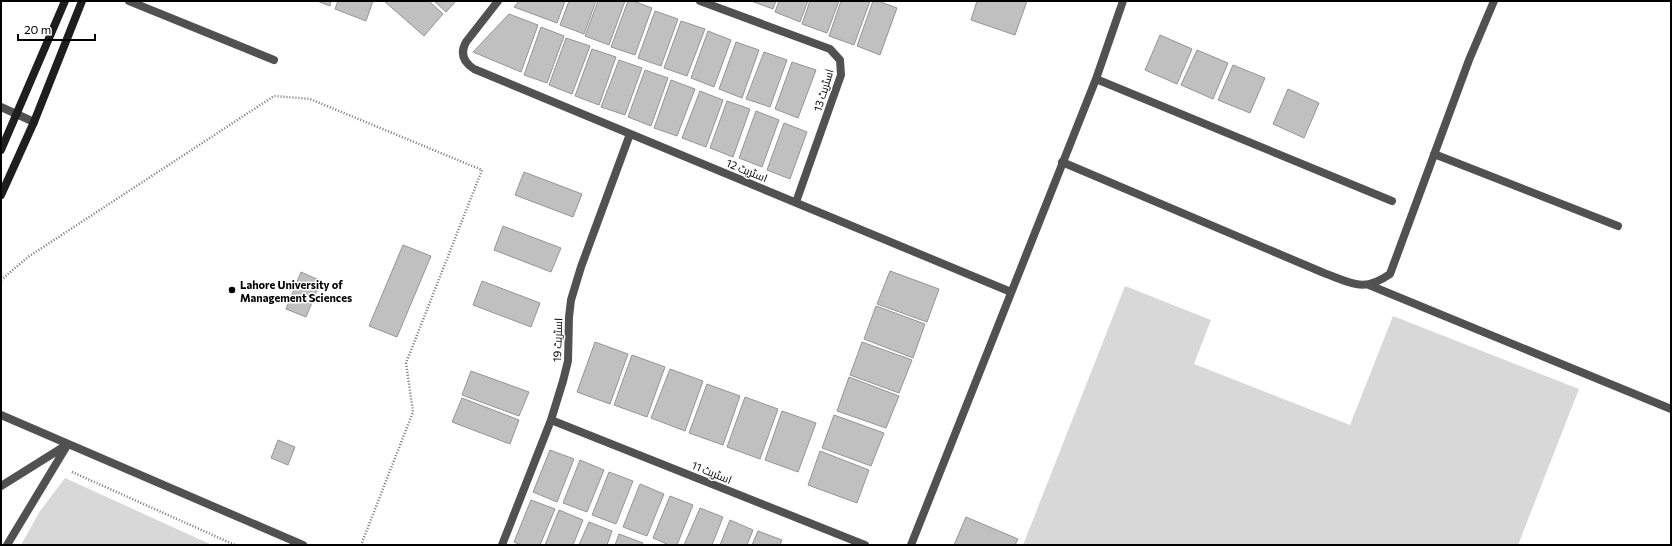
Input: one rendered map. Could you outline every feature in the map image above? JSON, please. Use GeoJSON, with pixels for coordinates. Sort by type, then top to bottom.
{"type":"FeatureCollection","features":[{"type":"Feature","properties":{"kind":"street"},"geometry":{"type":"LineString","coordinates":[[1,150],[65,1]]}},
{"type":"Feature","properties":{"kind":"street"},"geometry":{"type":"LineString","coordinates":[[1,195],[34,122],[82,1]]}},
{"type":"Feature","properties":{"kind":"street"},"geometry":{"type":"LineString","coordinates":[[129,1],[274,60]]}},
{"type":"Feature","properties":{"kind":"street","name":"اسٹریٹ 12"},"geometry":{"type":"LineString","coordinates":[[498,1],[463,48],[464,60],[474,69],[1011,292]]}},
{"type":"Feature","properties":{"kind":"street","name":"اسٹریٹ 13"},"geometry":{"type":"LineString","coordinates":[[700,1],[830,49],[840,60],[841,75],[796,202]]}},
{"type":"Feature","properties":{"kind":"street"},"geometry":{"type":"LineString","coordinates":[[911,545],[1096,79],[1123,1]]}},
{"type":"Feature","properties":{"kind":"street"},"geometry":{"type":"LineString","coordinates":[[1062,162],[1324,273],[1359,285],[1369,285],[1380,281],[1390,274],[1469,60],[1494,1]]}},
{"type":"Feature","properties":{"kind":"street"},"geometry":{"type":"LineString","coordinates":[[1096,79],[1392,201]]}},
{"type":"Feature","properties":{"kind":"street"},"geometry":{"type":"LineString","coordinates":[[1,107],[34,122]]}},
{"type":"Feature","properties":{"kind":"street","name":"اسٹریٹ 19"},"geometry":{"type":"LineString","coordinates":[[502,545],[551,420],[568,361],[568,317],[571,300],[581,267],[630,134]]}},
{"type":"Feature","properties":{"kind":"street"},"geometry":{"type":"LineString","coordinates":[[1434,154],[1618,226]]}},
{"type":"Feature","properties":{"kind":"street"},"geometry":{"type":"LineString","coordinates":[[1369,285],[1671,409]]}},
{"type":"Feature","properties":{"kind":"street"},"geometry":{"type":"LineString","coordinates":[[1,415],[302,545]]}},
{"type":"Feature","properties":{"kind":"street","name":"اسٹریٹ 11"},"geometry":{"type":"LineString","coordinates":[[551,420],[865,545]]}},
{"type":"Feature","properties":{"kind":"street"},"geometry":{"type":"LineString","coordinates":[[7,545],[68,444]]}},
{"type":"Feature","properties":{"kind":"street"},"geometry":{"type":"LineString","coordinates":[[1,486],[68,444]]}},
{"type":"Feature","properties":{"kind":"path"},"geometry":{"type":"LineString","coordinates":[[1,280],[28,257],[274,96],[310,99],[482,170],[406,363],[413,412],[361,545]]}},
{"type":"Feature","properties":{"kind":"path"},"geometry":{"type":"LineString","coordinates":[[56,465],[236,545]]}},
{"type":"Feature","properties":{"kind":"shaded area"},"geometry":{"type":"Polygon","coordinates":[[[1125,286],[1211,320],[1194,364],[1350,425],[1393,316],[1579,389],[1518,545],[1023,545],[1125,286]]]}},
{"type":"Feature","properties":{"kind":"shaded area"},"geometry":{"type":"Polygon","coordinates":[[[65,478],[212,545],[21,545],[40,511],[65,478]]]}},
{"type":"Feature","properties":{"kind":"building"},"geometry":{"type":"Polygon","coordinates":[[[317,1],[331,1],[330,6],[317,1]]]}},
{"type":"Feature","properties":{"kind":"building"},"geometry":{"type":"Polygon","coordinates":[[[338,1],[373,1],[366,21],[335,9],[338,1]]]}},
{"type":"Feature","properties":{"kind":"building"},"geometry":{"type":"Polygon","coordinates":[[[384,1],[429,1],[443,14],[424,36],[384,1]]]}},
{"type":"Feature","properties":{"kind":"building"},"geometry":{"type":"Polygon","coordinates":[[[434,1],[456,1],[446,12],[434,1]]]}},
{"type":"Feature","properties":{"kind":"building"},"geometry":{"type":"Polygon","coordinates":[[[519,1],[565,1],[557,23],[514,7],[519,1]]]}},
{"type":"Feature","properties":{"kind":"building"},"geometry":{"type":"Polygon","coordinates":[[[569,1],[596,1],[584,34],[560,25],[569,1]]]}},
{"type":"Feature","properties":{"kind":"building"},"geometry":{"type":"Polygon","coordinates":[[[598,1],[625,1],[609,45],[585,36],[598,1]]]}},
{"type":"Feature","properties":{"kind":"building"},"geometry":{"type":"Polygon","coordinates":[[[628,1],[633,1],[652,8],[635,55],[611,47],[628,1]]]}},
{"type":"Feature","properties":{"kind":"building"},"geometry":{"type":"Polygon","coordinates":[[[751,1],[776,1],[773,9],[751,1]]]}},
{"type":"Feature","properties":{"kind":"building"},"geometry":{"type":"Polygon","coordinates":[[[779,1],[808,1],[800,22],[775,12],[779,1]]]}},
{"type":"Feature","properties":{"kind":"building"},"geometry":{"type":"Polygon","coordinates":[[[810,1],[839,1],[827,33],[802,24],[810,1]]]}},
{"type":"Feature","properties":{"kind":"building"},"geometry":{"type":"Polygon","coordinates":[[[841,1],[870,1],[854,45],[829,36],[841,1]]]}},
{"type":"Feature","properties":{"kind":"building"},"geometry":{"type":"Polygon","coordinates":[[[873,1],[878,1],[897,8],[880,55],[857,46],[873,1]]]}},
{"type":"Feature","properties":{"kind":"building"},"geometry":{"type":"Polygon","coordinates":[[[977,1],[1027,1],[1015,35],[971,20],[977,1]]]}},
{"type":"Feature","properties":{"kind":"building"},"geometry":{"type":"Polygon","coordinates":[[[655,11],[678,19],[661,66],[638,58],[655,11]]]}},
{"type":"Feature","properties":{"kind":"building"},"geometry":{"type":"Polygon","coordinates":[[[509,14],[538,25],[521,72],[473,52],[509,14]]]}},
{"type":"Feature","properties":{"kind":"building"},"geometry":{"type":"Polygon","coordinates":[[[681,21],[705,29],[687,76],[664,68],[681,21]]]}},
{"type":"Feature","properties":{"kind":"building"},"geometry":{"type":"Polygon","coordinates":[[[541,27],[564,36],[547,83],[524,75],[541,27]]]}},
{"type":"Feature","properties":{"kind":"building"},"geometry":{"type":"Polygon","coordinates":[[[708,31],[731,40],[714,87],[691,78],[708,31]]]}},
{"type":"Feature","properties":{"kind":"building"},"geometry":{"type":"Polygon","coordinates":[[[1160,35],[1192,49],[1177,84],[1145,70],[1160,35]]]}},
{"type":"Feature","properties":{"kind":"building"},"geometry":{"type":"Polygon","coordinates":[[[566,38],[590,46],[572,94],[549,85],[566,38]]]}},
{"type":"Feature","properties":{"kind":"building"},"geometry":{"type":"Polygon","coordinates":[[[736,42],[759,50],[742,98],[719,89],[736,42]]]}},
{"type":"Feature","properties":{"kind":"building"},"geometry":{"type":"Polygon","coordinates":[[[592,49],[616,57],[599,105],[575,96],[592,49]]]}},
{"type":"Feature","properties":{"kind":"building"},"geometry":{"type":"Polygon","coordinates":[[[1197,50],[1228,63],[1213,99],[1181,85],[1197,50]]]}},
{"type":"Feature","properties":{"kind":"building"},"geometry":{"type":"Polygon","coordinates":[[[764,52],[787,60],[770,107],[746,99],[764,52]]]}},
{"type":"Feature","properties":{"kind":"building"},"geometry":{"type":"Polygon","coordinates":[[[619,60],[642,68],[625,115],[601,107],[619,60]]]}},
{"type":"Feature","properties":{"kind":"building"},"geometry":{"type":"Polygon","coordinates":[[[792,62],[816,70],[798,118],[775,109],[792,62]]]}},
{"type":"Feature","properties":{"kind":"building"},"geometry":{"type":"Polygon","coordinates":[[[1233,65],[1265,78],[1250,113],[1218,100],[1233,65]]]}},
{"type":"Feature","properties":{"kind":"building"},"geometry":{"type":"Polygon","coordinates":[[[645,70],[668,78],[651,126],[628,117],[645,70]]]}},
{"type":"Feature","properties":{"kind":"building"},"geometry":{"type":"Polygon","coordinates":[[[671,80],[695,89],[677,136],[654,128],[671,80]]]}},
{"type":"Feature","properties":{"kind":"building"},"geometry":{"type":"Polygon","coordinates":[[[1288,89],[1319,103],[1304,138],[1273,124],[1288,89]]]}},
{"type":"Feature","properties":{"kind":"building"},"geometry":{"type":"Polygon","coordinates":[[[700,91],[723,100],[706,147],[682,138],[700,91]]]}},
{"type":"Feature","properties":{"kind":"building"},"geometry":{"type":"Polygon","coordinates":[[[727,101],[750,109],[733,157],[710,148],[727,101]]]}},
{"type":"Feature","properties":{"kind":"building"},"geometry":{"type":"Polygon","coordinates":[[[756,111],[779,120],[762,167],[739,158],[756,111]]]}},
{"type":"Feature","properties":{"kind":"building"},"geometry":{"type":"Polygon","coordinates":[[[784,123],[807,132],[790,179],[767,170],[784,123]]]}},
{"type":"Feature","properties":{"kind":"building"},"geometry":{"type":"Polygon","coordinates":[[[524,172],[582,194],[573,217],[515,195],[524,172]]]}},
{"type":"Feature","properties":{"kind":"building"},"geometry":{"type":"Polygon","coordinates":[[[503,226],[561,248],[551,272],[494,250],[503,226]]]}},
{"type":"Feature","properties":{"kind":"building"},"geometry":{"type":"Polygon","coordinates":[[[403,245],[431,256],[397,337],[369,326],[403,245]]]}},
{"type":"Feature","properties":{"kind":"building"},"geometry":{"type":"Polygon","coordinates":[[[890,271],[939,289],[927,322],[877,304],[890,271]]]}},
{"type":"Feature","properties":{"kind":"building"},"geometry":{"type":"Polygon","coordinates":[[[301,272],[321,281],[306,317],[286,309],[301,272]]]}},
{"type":"Feature","properties":{"kind":"building"},"geometry":{"type":"Polygon","coordinates":[[[482,281],[540,303],[531,327],[473,305],[482,281]]]}},
{"type":"Feature","properties":{"kind":"building"},"geometry":{"type":"Polygon","coordinates":[[[876,306],[925,324],[913,358],[864,339],[876,306]]]}},
{"type":"Feature","properties":{"kind":"building"},"geometry":{"type":"Polygon","coordinates":[[[595,342],[628,354],[610,404],[577,392],[595,342]]]}},
{"type":"Feature","properties":{"kind":"building"},"geometry":{"type":"Polygon","coordinates":[[[862,342],[912,360],[899,393],[850,375],[862,342]]]}},
{"type":"Feature","properties":{"kind":"building"},"geometry":{"type":"Polygon","coordinates":[[[632,355],[665,367],[647,417],[614,405],[632,355]]]}},
{"type":"Feature","properties":{"kind":"building"},"geometry":{"type":"Polygon","coordinates":[[[670,369],[703,381],[685,431],[651,418],[670,369]]]}},
{"type":"Feature","properties":{"kind":"building"},"geometry":{"type":"Polygon","coordinates":[[[471,371],[529,392],[519,416],[462,395],[471,371]]]}},
{"type":"Feature","properties":{"kind":"building"},"geometry":{"type":"Polygon","coordinates":[[[849,377],[899,396],[886,428],[837,411],[849,377]]]}},
{"type":"Feature","properties":{"kind":"building"},"geometry":{"type":"Polygon","coordinates":[[[707,384],[740,396],[723,445],[689,433],[707,384]]]}},
{"type":"Feature","properties":{"kind":"building"},"geometry":{"type":"Polygon","coordinates":[[[745,397],[778,409],[760,459],[727,447],[745,397]]]}},
{"type":"Feature","properties":{"kind":"building"},"geometry":{"type":"Polygon","coordinates":[[[462,398],[519,420],[510,444],[452,422],[462,398]]]}},
{"type":"Feature","properties":{"kind":"building"},"geometry":{"type":"Polygon","coordinates":[[[782,411],[816,423],[798,472],[765,460],[782,411]]]}},
{"type":"Feature","properties":{"kind":"building"},"geometry":{"type":"Polygon","coordinates":[[[834,415],[884,433],[871,466],[822,448],[834,415]]]}},
{"type":"Feature","properties":{"kind":"building"},"geometry":{"type":"Polygon","coordinates":[[[278,440],[295,447],[288,465],[271,458],[278,440]]]}},
{"type":"Feature","properties":{"kind":"building"},"geometry":{"type":"Polygon","coordinates":[[[550,450],[574,459],[557,502],[533,492],[550,450]]]}},
{"type":"Feature","properties":{"kind":"building"},"geometry":{"type":"Polygon","coordinates":[[[820,451],[869,470],[857,503],[808,485],[820,451]]]}},
{"type":"Feature","properties":{"kind":"building"},"geometry":{"type":"Polygon","coordinates":[[[580,460],[604,470],[587,512],[563,503],[580,460]]]}},
{"type":"Feature","properties":{"kind":"building"},"geometry":{"type":"Polygon","coordinates":[[[609,472],[633,481],[616,524],[592,515],[609,472]]]}},
{"type":"Feature","properties":{"kind":"building"},"geometry":{"type":"Polygon","coordinates":[[[640,484],[664,494],[647,536],[623,527],[640,484]]]}},
{"type":"Feature","properties":{"kind":"building"},"geometry":{"type":"Polygon","coordinates":[[[670,496],[693,505],[677,545],[669,545],[653,538],[670,496]]]}},
{"type":"Feature","properties":{"kind":"building"},"geometry":{"type":"Polygon","coordinates":[[[531,500],[555,509],[540,545],[521,545],[514,542],[531,500]]]}},
{"type":"Feature","properties":{"kind":"building"},"geometry":{"type":"Polygon","coordinates":[[[700,508],[723,517],[712,545],[684,545],[700,508]]]}},
{"type":"Feature","properties":{"kind":"building"},"geometry":{"type":"Polygon","coordinates":[[[559,510],[583,520],[573,545],[545,545],[559,510]]]}},
{"type":"Feature","properties":{"kind":"building"},"geometry":{"type":"Polygon","coordinates":[[[966,517],[1018,539],[1015,545],[954,545],[966,517]]]}},
{"type":"Feature","properties":{"kind":"building"},"geometry":{"type":"Polygon","coordinates":[[[730,520],[753,530],[747,545],[720,545],[730,520]]]}},
{"type":"Feature","properties":{"kind":"building"},"geometry":{"type":"Polygon","coordinates":[[[589,522],[612,531],[607,545],[579,545],[589,522]]]}},
{"type":"Feature","properties":{"kind":"building"},"geometry":{"type":"Polygon","coordinates":[[[758,531],[782,540],[780,545],[752,545],[758,531]]]}},
{"type":"Feature","properties":{"kind":"building"},"geometry":{"type":"Polygon","coordinates":[[[619,534],[643,543],[642,545],[615,545],[619,534]]]}},
{"type":"Feature","properties":{"kind":"place","name":"Lahore University of Management Sciences"},"geometry":{"type":"Point","coordinates":[232,290]}}]}
